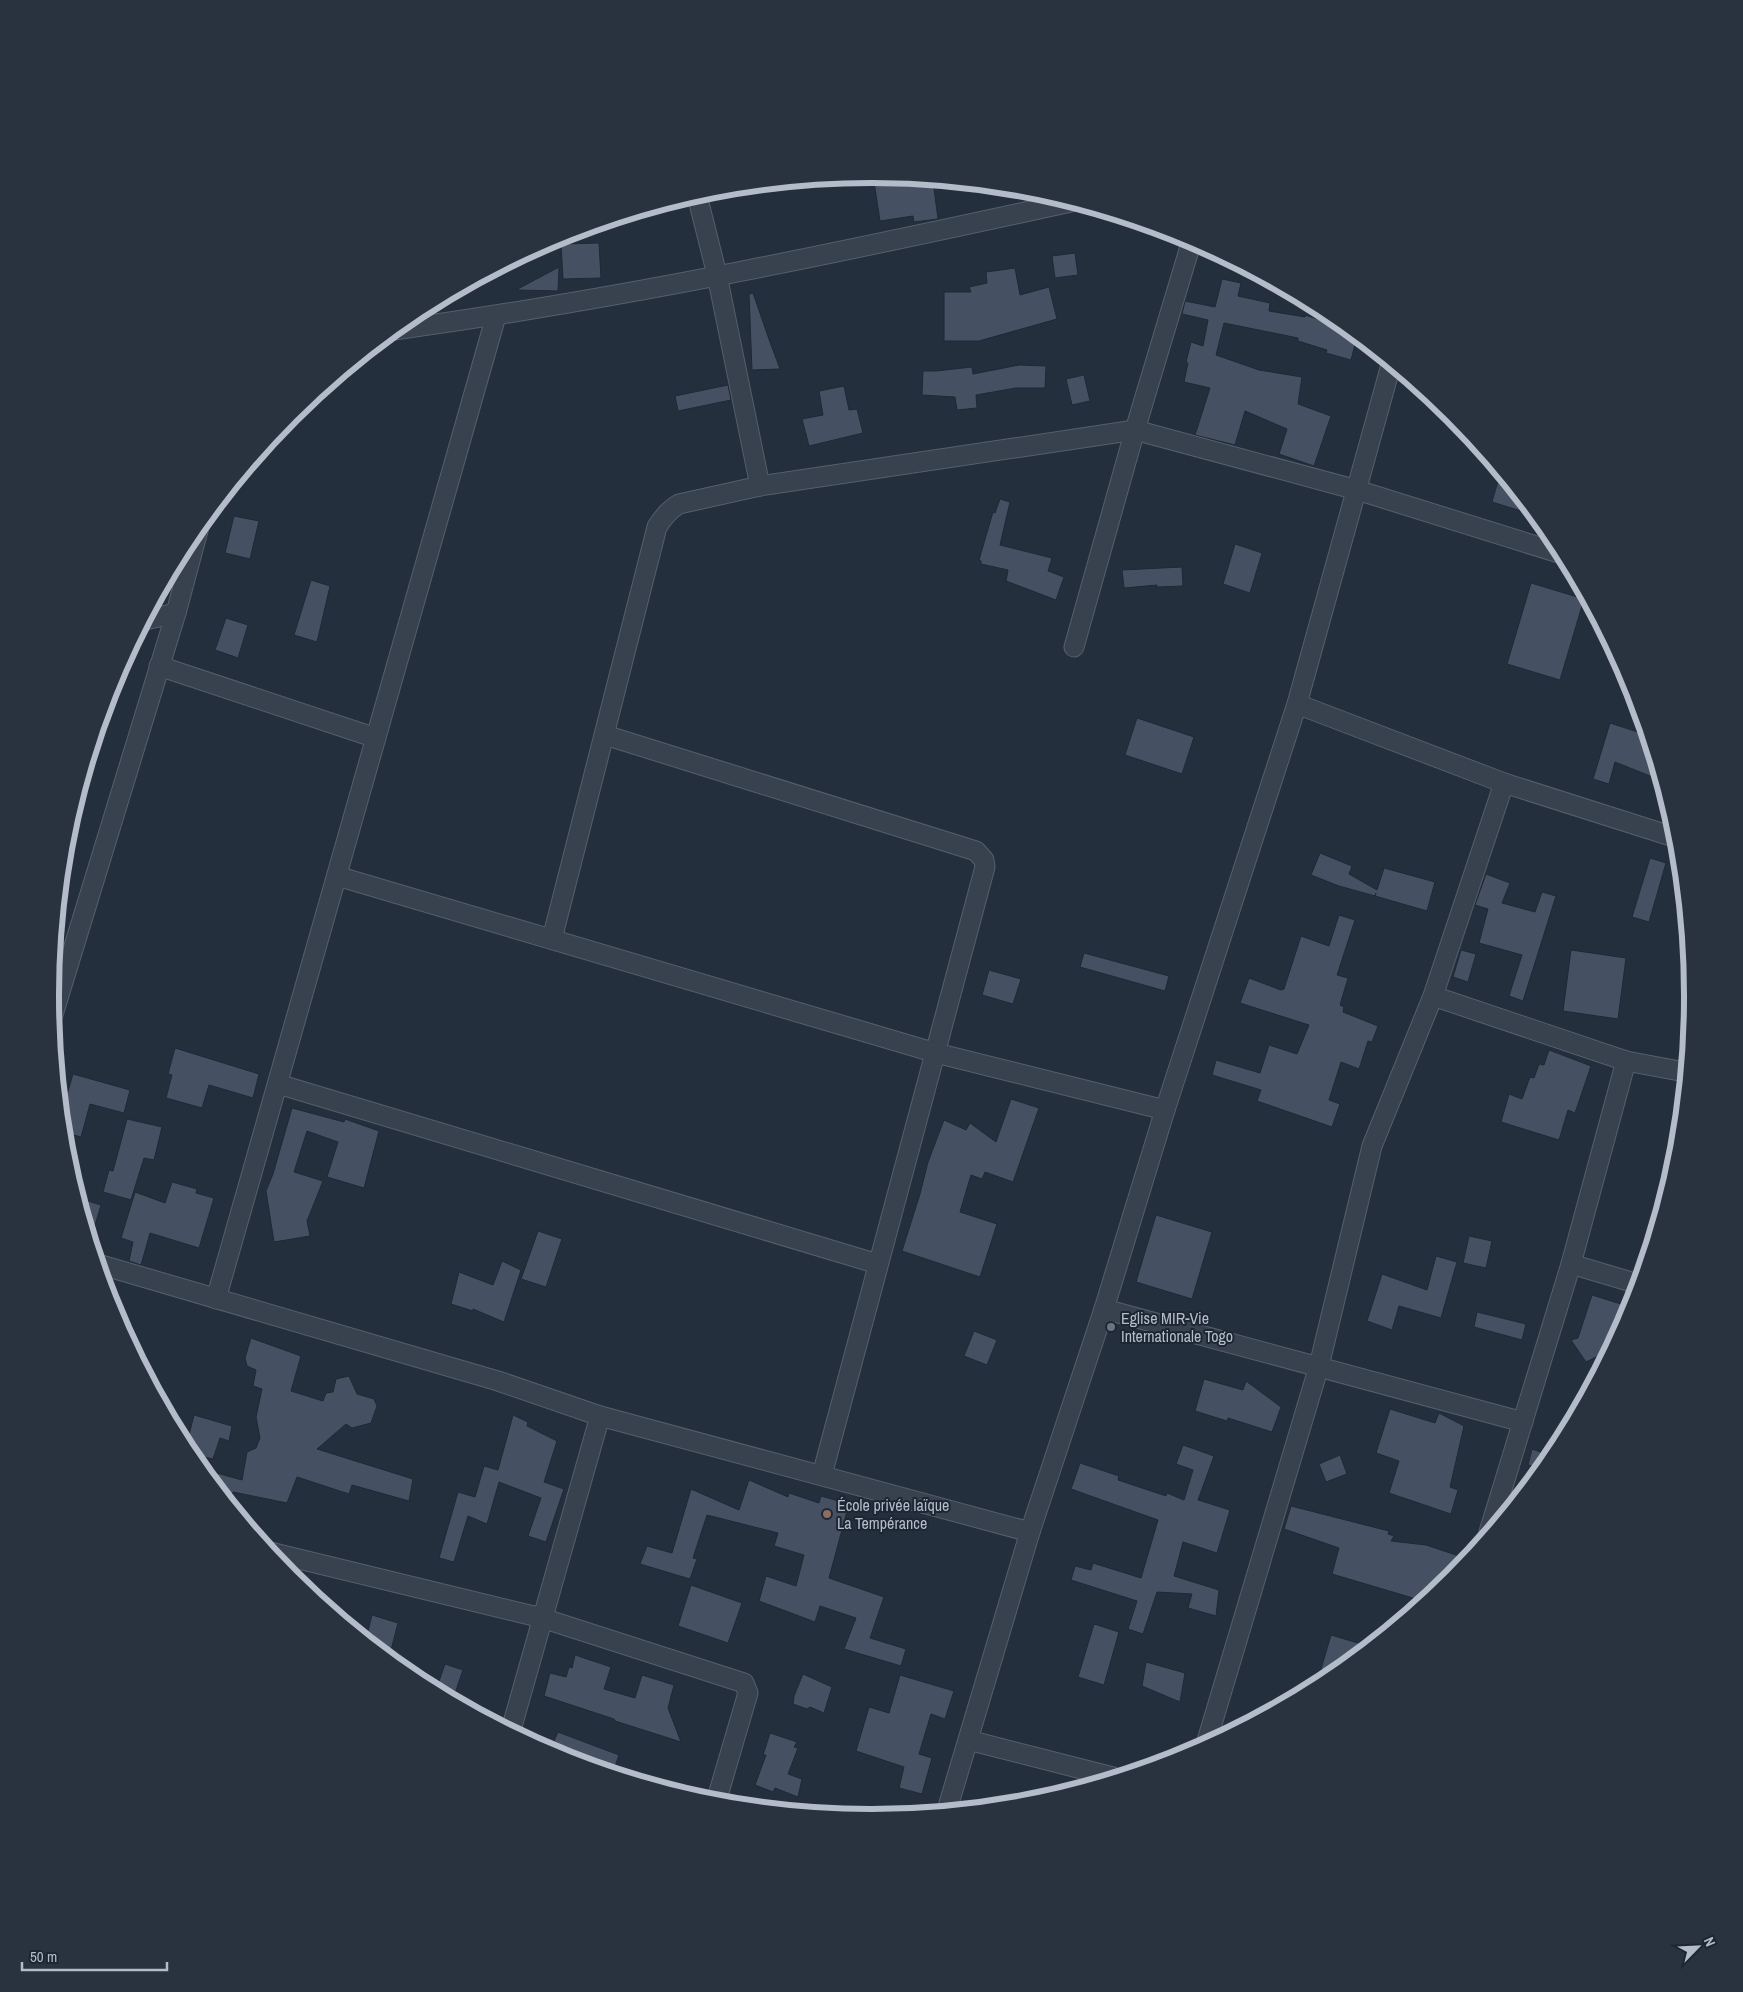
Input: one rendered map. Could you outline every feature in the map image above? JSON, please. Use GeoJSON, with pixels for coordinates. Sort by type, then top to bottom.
{"type":"FeatureCollection","features":[{"type":"Feature","properties":{"kind":"street"},"geometry":{"type":"LineString","coordinates":[[699,202],[716,274],[760,486]]}},
{"type":"Feature","properties":{"kind":"street"},"geometry":{"type":"LineString","coordinates":[[409,328],[496,316],[876,244],[1056,205]]}},
{"type":"Feature","properties":{"kind":"street"},"geometry":{"type":"LineString","coordinates":[[1074,648],[1135,430],[1190,248]]}},
{"type":"Feature","properties":{"kind":"street"},"geometry":{"type":"LineString","coordinates":[[216,1299],[496,316]]}},
{"type":"Feature","properties":{"kind":"street"},"geometry":{"type":"LineString","coordinates":[[949,1805],[1030,1532],[1104,1309],[1165,1110],[1297,704],[1390,370]]}},
{"type":"Feature","properties":{"kind":"street"},"geometry":{"type":"LineString","coordinates":[[552,939],[657,527],[663,517],[679,504],[760,486],[1135,430],[1357,490],[1551,551]]}},
{"type":"Feature","properties":{"kind":"street"},"geometry":{"type":"LineString","coordinates":[[59,995],[176,613],[193,549]]}},
{"type":"Feature","properties":{"kind":"street"},"geometry":{"type":"LineString","coordinates":[[153,618],[176,613]]}},
{"type":"Feature","properties":{"kind":"street"},"geometry":{"type":"LineString","coordinates":[[160,666],[376,738]]}},
{"type":"Feature","properties":{"kind":"street"},"geometry":{"type":"LineString","coordinates":[[1297,704],[1504,783],[1669,835]]}},
{"type":"Feature","properties":{"kind":"street"},"geometry":{"type":"LineString","coordinates":[[604,735],[976,851],[981,855],[985,867],[822,1475]]}},
{"type":"Feature","properties":{"kind":"street"},"geometry":{"type":"LineString","coordinates":[[1209,1735],[1318,1366],[1372,1146],[1433,996],[1504,783]]}},
{"type":"Feature","properties":{"kind":"street"},"geometry":{"type":"LineString","coordinates":[[336,876],[936,1053],[1165,1110]]}},
{"type":"Feature","properties":{"kind":"street"},"geometry":{"type":"LineString","coordinates":[[1433,996],[1626,1061],[1681,1071]]}},
{"type":"Feature","properties":{"kind":"street"},"geometry":{"type":"LineString","coordinates":[[1493,1520],[1571,1264],[1626,1061]]}},
{"type":"Feature","properties":{"kind":"street"},"geometry":{"type":"LineString","coordinates":[[278,1084],[878,1264]]}},
{"type":"Feature","properties":{"kind":"street"},"geometry":{"type":"LineString","coordinates":[[1571,1264],[1631,1282]]}},
{"type":"Feature","properties":{"kind":"street"},"geometry":{"type":"LineString","coordinates":[[106,1266],[498,1381],[600,1416],[1030,1532]]}},
{"type":"Feature","properties":{"kind":"street"},"geometry":{"type":"LineString","coordinates":[[1104,1309],[1523,1422]]}},
{"type":"Feature","properties":{"kind":"street"},"geometry":{"type":"LineString","coordinates":[[512,1725],[600,1416]]}},
{"type":"Feature","properties":{"kind":"street"},"geometry":{"type":"LineString","coordinates":[[282,1555],[542,1618],[744,1683],[748,1692],[718,1794]]}},
{"type":"Feature","properties":{"kind":"street"},"geometry":{"type":"LineString","coordinates":[[968,1740],[1104,1775]]}},
{"type":"Feature","properties":{"kind":"building"},"geometry":{"type":"Polygon","coordinates":[[[874,183],[934,186],[938,219],[914,222],[913,216],[880,221],[874,183]]]}},
{"type":"Feature","properties":{"kind":"building"},"geometry":{"type":"Polygon","coordinates":[[[599,243],[601,278],[563,279],[561,245],[599,243]]]}},
{"type":"Feature","properties":{"kind":"building"},"geometry":{"type":"Polygon","coordinates":[[[1075,253],[1078,275],[1055,278],[1052,256],[1075,253]]]}},
{"type":"Feature","properties":{"kind":"building"},"geometry":{"type":"Polygon","coordinates":[[[559,267],[558,291],[516,290],[559,267]]]}},
{"type":"Feature","properties":{"kind":"building"},"geometry":{"type":"Polygon","coordinates":[[[1015,268],[1020,295],[1049,287],[1057,319],[979,341],[944,341],[944,292],[971,292],[969,287],[987,283],[986,272],[1015,268]]]}},
{"type":"Feature","properties":{"kind":"building"},"geometry":{"type":"Polygon","coordinates":[[[1222,279],[1241,283],[1238,296],[1270,303],[1269,311],[1305,317],[1305,315],[1325,321],[1355,343],[1351,360],[1326,353],[1327,350],[1298,341],[1298,338],[1224,323],[1216,355],[1259,370],[1302,377],[1298,404],[1331,416],[1314,466],[1279,454],[1287,429],[1245,411],[1235,445],[1195,435],[1210,388],[1184,382],[1188,363],[1186,362],[1191,342],[1203,346],[1208,320],[1182,314],[1185,301],[1215,307],[1222,279]]]}},
{"type":"Feature","properties":{"kind":"building"},"geometry":{"type":"Polygon","coordinates":[[[753,293],[780,369],[752,370],[749,294],[753,293]]]}},
{"type":"Feature","properties":{"kind":"building"},"geometry":{"type":"Polygon","coordinates":[[[1019,365],[1046,366],[1045,388],[1016,388],[976,395],[977,408],[957,410],[955,397],[922,395],[923,371],[972,367],[973,374],[1019,365]]]}},
{"type":"Feature","properties":{"kind":"building"},"geometry":{"type":"Polygon","coordinates":[[[1084,375],[1090,401],[1072,405],[1066,379],[1084,375]]]}},
{"type":"Feature","properties":{"kind":"building"},"geometry":{"type":"Polygon","coordinates":[[[728,385],[731,400],[678,411],[675,396],[728,385]]]}},
{"type":"Feature","properties":{"kind":"building"},"geometry":{"type":"Polygon","coordinates":[[[844,386],[849,410],[857,409],[863,433],[809,446],[802,419],[823,415],[819,391],[844,386]]]}},
{"type":"Feature","properties":{"kind":"building"},"geometry":{"type":"Polygon","coordinates":[[[1498,479],[1524,512],[1492,502],[1498,479]]]}},
{"type":"Feature","properties":{"kind":"building"},"geometry":{"type":"Polygon","coordinates":[[[1000,499],[1010,502],[1000,545],[1052,558],[1048,571],[1064,577],[1056,600],[1006,581],[1008,570],[981,564],[979,560],[993,512],[995,513],[1000,499]]]}},
{"type":"Feature","properties":{"kind":"building"},"geometry":{"type":"Polygon","coordinates":[[[234,516],[259,521],[250,559],[225,553],[234,516]]]}},
{"type":"Feature","properties":{"kind":"building"},"geometry":{"type":"Polygon","coordinates":[[[1235,544],[1262,553],[1250,593],[1223,584],[1235,544]]]}},
{"type":"Feature","properties":{"kind":"building"},"geometry":{"type":"Polygon","coordinates":[[[1182,567],[1183,586],[1157,587],[1157,585],[1124,588],[1122,570],[1182,567]]]}},
{"type":"Feature","properties":{"kind":"building"},"geometry":{"type":"Polygon","coordinates":[[[311,580],[330,586],[317,642],[294,635],[311,580]]]}},
{"type":"Feature","properties":{"kind":"building"},"geometry":{"type":"Polygon","coordinates":[[[1531,583],[1579,597],[1582,604],[1560,680],[1507,664],[1531,583]]]}},
{"type":"Feature","properties":{"kind":"building"},"geometry":{"type":"Polygon","coordinates":[[[226,618],[248,625],[238,658],[215,650],[226,618]]]}},
{"type":"Feature","properties":{"kind":"building"},"geometry":{"type":"Polygon","coordinates":[[[1137,718],[1194,737],[1182,774],[1125,755],[1137,718]]]}},
{"type":"Feature","properties":{"kind":"building"},"geometry":{"type":"Polygon","coordinates":[[[1610,723],[1640,733],[1654,778],[1615,762],[1609,784],[1593,779],[1610,723]]]}},
{"type":"Feature","properties":{"kind":"building"},"geometry":{"type":"Polygon","coordinates":[[[1320,853],[1352,866],[1349,874],[1377,890],[1384,868],[1435,882],[1427,911],[1339,886],[1311,875],[1320,853]]]}},
{"type":"Feature","properties":{"kind":"building"},"geometry":{"type":"Polygon","coordinates":[[[1650,858],[1666,863],[1649,922],[1632,917],[1650,858]]]}},
{"type":"Feature","properties":{"kind":"building"},"geometry":{"type":"Polygon","coordinates":[[[1486,874],[1510,883],[1502,903],[1535,912],[1542,892],[1556,896],[1523,1001],[1509,996],[1522,955],[1479,943],[1488,909],[1475,905],[1486,874]]]}},
{"type":"Feature","properties":{"kind":"building"},"geometry":{"type":"Polygon","coordinates":[[[1339,915],[1355,920],[1337,975],[1348,978],[1340,1005],[1344,1007],[1343,1012],[1378,1026],[1372,1042],[1368,1041],[1359,1069],[1341,1062],[1329,1100],[1340,1104],[1332,1127],[1257,1101],[1261,1090],[1212,1075],[1216,1060],[1260,1073],[1269,1045],[1297,1054],[1309,1025],[1240,1003],[1249,978],[1281,990],[1284,989],[1301,936],[1329,946],[1339,915]]]}},
{"type":"Feature","properties":{"kind":"building"},"geometry":{"type":"Polygon","coordinates":[[[1461,950],[1476,954],[1468,982],[1453,977],[1461,950]]]}},
{"type":"Feature","properties":{"kind":"building"},"geometry":{"type":"Polygon","coordinates":[[[1571,950],[1626,958],[1618,1019],[1563,1011],[1571,950]]]}},
{"type":"Feature","properties":{"kind":"building"},"geometry":{"type":"Polygon","coordinates":[[[1084,953],[1169,976],[1165,991],[1080,967],[1084,953]]]}},
{"type":"Feature","properties":{"kind":"building"},"geometry":{"type":"Polygon","coordinates":[[[989,970],[1021,979],[1013,1004],[982,995],[989,970]]]}},
{"type":"Feature","properties":{"kind":"building"},"geometry":{"type":"Polygon","coordinates":[[[175,1048],[259,1074],[253,1098],[209,1085],[202,1108],[166,1098],[172,1075],[168,1074],[175,1048]]]}},
{"type":"Feature","properties":{"kind":"building"},"geometry":{"type":"Polygon","coordinates":[[[1549,1050],[1591,1066],[1575,1113],[1568,1110],[1559,1140],[1501,1122],[1509,1094],[1522,1099],[1530,1077],[1534,1078],[1539,1064],[1544,1065],[1549,1050]]]}},
{"type":"Feature","properties":{"kind":"building"},"geometry":{"type":"Polygon","coordinates":[[[73,1074],[130,1090],[124,1113],[90,1104],[81,1137],[71,1134],[66,1099],[73,1074]]]}},
{"type":"Feature","properties":{"kind":"building"},"geometry":{"type":"Polygon","coordinates":[[[1011,1099],[1039,1108],[1013,1182],[985,1172],[982,1179],[971,1175],[960,1212],[997,1224],[980,1277],[902,1251],[928,1162],[944,1120],[966,1130],[970,1123],[996,1142],[1011,1099]]]}},
{"type":"Feature","properties":{"kind":"building"},"geometry":{"type":"Polygon","coordinates":[[[292,1108],[344,1122],[345,1119],[379,1131],[364,1188],[327,1177],[338,1142],[307,1131],[294,1172],[323,1181],[307,1221],[310,1236],[274,1242],[266,1191],[273,1174],[292,1108]]]}},
{"type":"Feature","properties":{"kind":"building"},"geometry":{"type":"Polygon","coordinates":[[[127,1119],[162,1127],[154,1160],[144,1158],[131,1200],[103,1192],[109,1170],[113,1171],[127,1119]]]}},
{"type":"Feature","properties":{"kind":"building"},"geometry":{"type":"Polygon","coordinates":[[[172,1182],[197,1189],[196,1193],[214,1198],[199,1248],[150,1233],[141,1265],[129,1261],[133,1242],[121,1238],[135,1192],[165,1203],[172,1182]]]}},
{"type":"Feature","properties":{"kind":"building"},"geometry":{"type":"Polygon","coordinates":[[[85,1200],[101,1205],[94,1230],[85,1200]]]}},
{"type":"Feature","properties":{"kind":"building"},"geometry":{"type":"Polygon","coordinates":[[[1156,1215],[1212,1232],[1192,1299],[1136,1282],[1156,1215]]]}},
{"type":"Feature","properties":{"kind":"building"},"geometry":{"type":"Polygon","coordinates":[[[538,1231],[562,1239],[546,1287],[521,1279],[538,1231]]]}},
{"type":"Feature","properties":{"kind":"building"},"geometry":{"type":"Polygon","coordinates":[[[1469,1236],[1492,1241],[1486,1268],[1463,1263],[1469,1236]]]}},
{"type":"Feature","properties":{"kind":"building"},"geometry":{"type":"Polygon","coordinates":[[[1436,1256],[1457,1262],[1441,1318],[1399,1306],[1392,1330],[1367,1321],[1382,1274],[1427,1290],[1436,1256]]]}},
{"type":"Feature","properties":{"kind":"building"},"geometry":{"type":"Polygon","coordinates":[[[502,1261],[521,1270],[504,1322],[473,1309],[473,1311],[451,1304],[459,1272],[493,1285],[502,1261]]]}},
{"type":"Feature","properties":{"kind":"building"},"geometry":{"type":"Polygon","coordinates":[[[1592,1295],[1623,1305],[1600,1355],[1586,1362],[1571,1340],[1578,1338],[1592,1295]]]}},
{"type":"Feature","properties":{"kind":"building"},"geometry":{"type":"Polygon","coordinates":[[[1477,1312],[1526,1324],[1522,1340],[1474,1327],[1477,1312]]]}},
{"type":"Feature","properties":{"kind":"building"},"geometry":{"type":"Polygon","coordinates":[[[974,1331],[997,1340],[987,1365],[964,1356],[974,1331]]]}},
{"type":"Feature","properties":{"kind":"building"},"geometry":{"type":"Polygon","coordinates":[[[251,1338],[301,1356],[291,1391],[323,1401],[326,1393],[333,1392],[336,1379],[349,1376],[357,1394],[374,1399],[377,1406],[371,1423],[352,1428],[346,1424],[317,1449],[413,1479],[409,1501],[352,1485],[349,1494],[297,1477],[287,1503],[233,1492],[232,1497],[213,1472],[242,1480],[247,1452],[256,1448],[260,1438],[256,1417],[262,1389],[253,1386],[256,1370],[247,1366],[245,1358],[251,1338]]]}},
{"type":"Feature","properties":{"kind":"building"},"geometry":{"type":"Polygon","coordinates":[[[1204,1379],[1243,1390],[1246,1381],[1281,1407],[1272,1432],[1228,1418],[1227,1421],[1195,1411],[1204,1379]]]}},
{"type":"Feature","properties":{"kind":"building"},"geometry":{"type":"Polygon","coordinates":[[[1390,1409],[1435,1423],[1439,1413],[1464,1426],[1450,1487],[1458,1490],[1451,1514],[1389,1493],[1399,1461],[1376,1453],[1390,1409]]]}},
{"type":"Feature","properties":{"kind":"building"},"geometry":{"type":"Polygon","coordinates":[[[194,1415],[232,1426],[229,1441],[220,1438],[213,1459],[202,1457],[189,1436],[194,1415]]]}},
{"type":"Feature","properties":{"kind":"building"},"geometry":{"type":"Polygon","coordinates":[[[513,1415],[528,1422],[527,1426],[557,1441],[544,1482],[564,1489],[546,1542],[528,1536],[541,1498],[499,1482],[487,1524],[468,1516],[454,1562],[439,1558],[458,1492],[475,1497],[484,1466],[498,1470],[513,1415]]]}},
{"type":"Feature","properties":{"kind":"building"},"geometry":{"type":"Polygon","coordinates":[[[1183,1445],[1214,1456],[1198,1500],[1230,1510],[1217,1553],[1183,1542],[1174,1576],[1219,1590],[1216,1616],[1188,1608],[1192,1594],[1157,1592],[1143,1634],[1128,1629],[1137,1601],[1071,1580],[1075,1566],[1091,1570],[1093,1563],[1141,1578],[1158,1520],[1071,1489],[1080,1463],[1119,1476],[1118,1480],[1166,1496],[1167,1493],[1184,1500],[1193,1470],[1176,1464],[1183,1445]]]}},
{"type":"Feature","properties":{"kind":"building"},"geometry":{"type":"Polygon","coordinates":[[[1532,1449],[1543,1453],[1534,1466],[1528,1465],[1532,1449]]]}},
{"type":"Feature","properties":{"kind":"building"},"geometry":{"type":"Polygon","coordinates":[[[1340,1455],[1347,1474],[1326,1482],[1319,1464],[1340,1455]]]}},
{"type":"Feature","properties":{"kind":"building"},"geometry":{"type":"Polygon","coordinates":[[[749,1480],[788,1497],[789,1493],[819,1503],[821,1496],[849,1504],[829,1578],[884,1597],[870,1638],[906,1649],[901,1666],[844,1649],[856,1618],[820,1606],[815,1622],[759,1601],[766,1576],[796,1586],[804,1555],[774,1546],[778,1533],[707,1515],[693,1558],[697,1559],[690,1579],[640,1564],[647,1546],[672,1553],[691,1489],[739,1510],[749,1480]]]}},
{"type":"Feature","properties":{"kind":"building"},"geometry":{"type":"Polygon","coordinates":[[[1291,1506],[1389,1531],[1388,1534],[1394,1536],[1391,1541],[1426,1545],[1459,1556],[1416,1599],[1332,1574],[1339,1548],[1284,1529],[1291,1506]]]}},
{"type":"Feature","properties":{"kind":"building"},"geometry":{"type":"Polygon","coordinates":[[[691,1585],[742,1603],[728,1643],[678,1626],[691,1585]]]}},
{"type":"Feature","properties":{"kind":"building"},"geometry":{"type":"Polygon","coordinates":[[[372,1615],[398,1623],[391,1651],[367,1633],[372,1615]]]}},
{"type":"Feature","properties":{"kind":"building"},"geometry":{"type":"Polygon","coordinates":[[[1094,1624],[1119,1632],[1104,1685],[1078,1677],[1094,1624]]]}},
{"type":"Feature","properties":{"kind":"building"},"geometry":{"type":"Polygon","coordinates":[[[1331,1635],[1362,1644],[1325,1670],[1321,1669],[1331,1635]]]}},
{"type":"Feature","properties":{"kind":"building"},"geometry":{"type":"Polygon","coordinates":[[[575,1655],[611,1667],[604,1689],[635,1698],[642,1675],[674,1685],[668,1708],[681,1742],[544,1696],[550,1673],[566,1677],[569,1667],[572,1668],[575,1655]]]}},
{"type":"Feature","properties":{"kind":"building"},"geometry":{"type":"Polygon","coordinates":[[[1146,1662],[1185,1673],[1180,1702],[1142,1686],[1146,1662]]]}},
{"type":"Feature","properties":{"kind":"building"},"geometry":{"type":"Polygon","coordinates":[[[445,1664],[463,1670],[455,1694],[438,1683],[445,1664]]]}},
{"type":"Feature","properties":{"kind":"building"},"geometry":{"type":"Polygon","coordinates":[[[803,1674],[832,1687],[824,1713],[810,1707],[807,1709],[793,1704],[794,1696],[803,1674]]]}},
{"type":"Feature","properties":{"kind":"building"},"geometry":{"type":"Polygon","coordinates":[[[900,1675],[954,1691],[945,1719],[931,1714],[919,1754],[932,1758],[922,1794],[899,1788],[904,1767],[856,1751],[869,1707],[889,1713],[900,1675]]]}},
{"type":"Feature","properties":{"kind":"building"},"geometry":{"type":"Polygon","coordinates":[[[558,1732],[619,1755],[615,1767],[575,1753],[554,1741],[558,1732]]]}},
{"type":"Feature","properties":{"kind":"building"},"geometry":{"type":"Polygon","coordinates":[[[770,1733],[797,1742],[794,1747],[798,1748],[788,1774],[802,1779],[798,1797],[775,1788],[773,1792],[755,1785],[766,1755],[763,1755],[770,1733]]]}},
{"type":"Feature","properties":{"kind":"place","name":"Eglise MIR-Vie Internationale Togo"},"geometry":{"type":"Point","coordinates":[1111,1327]}},
{"type":"Feature","properties":{"kind":"place","name":"École privée laïque La Tempérance"},"geometry":{"type":"Point","coordinates":[827,1514]}}]}
